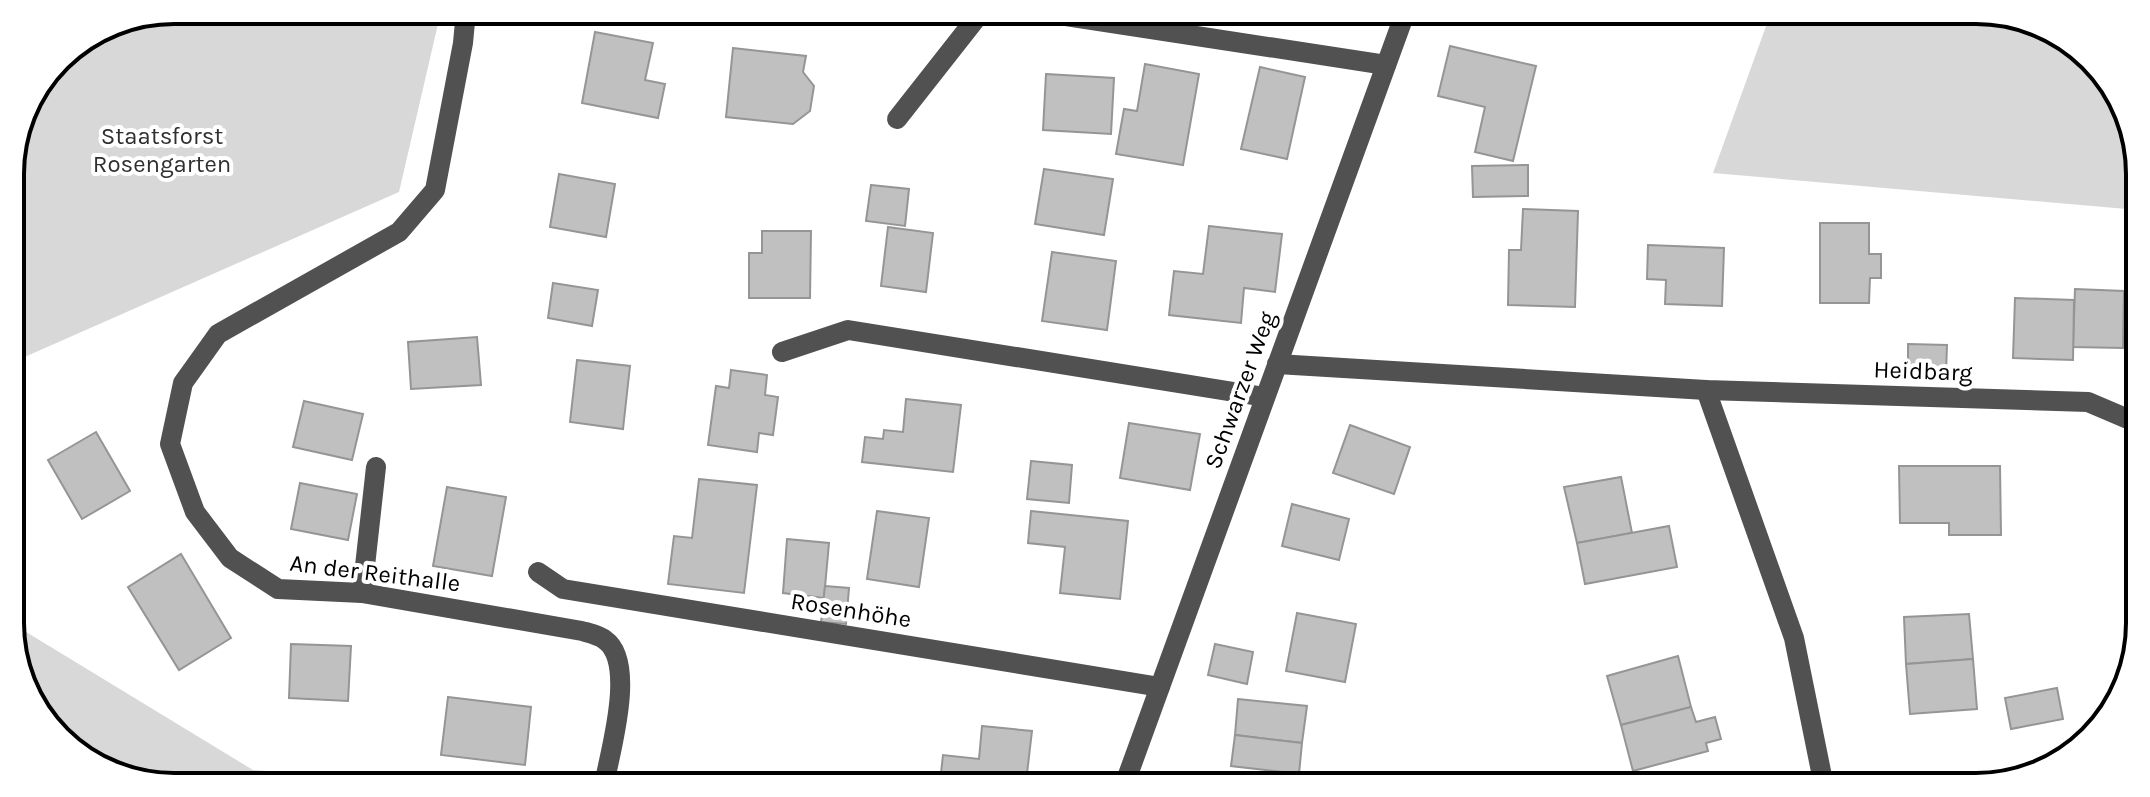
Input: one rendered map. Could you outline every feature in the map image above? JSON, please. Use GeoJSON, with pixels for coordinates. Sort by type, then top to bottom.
{"type":"FeatureCollection","features":[{"type":"Feature","properties":{"kind":"street","name":"An der Reithalle"},"geometry":{"type":"LineString","coordinates":[[465,24],[435,190],[399,232],[218,334],[183,383],[170,444],[195,512],[230,558],[278,589],[362,593],[582,631],[606,640],[619,660],[620,697],[606,773]]}},
{"type":"Feature","properties":{"kind":"street"},"geometry":{"type":"LineString","coordinates":[[897,119],[972,24]]}},
{"type":"Feature","properties":{"kind":"street"},"geometry":{"type":"LineString","coordinates":[[1118,24],[1386,65]]}},
{"type":"Feature","properties":{"kind":"street","name":"Schwarzer Weg"},"geometry":{"type":"LineString","coordinates":[[1129,773],[1401,24]]}},
{"type":"Feature","properties":{"kind":"street"},"geometry":{"type":"LineString","coordinates":[[782,352],[848,330],[1265,397]]}},
{"type":"Feature","properties":{"kind":"street","name":"Heidbarg"},"geometry":{"type":"LineString","coordinates":[[1277,364],[1706,390],[2088,402],[2126,418]]}},
{"type":"Feature","properties":{"kind":"street"},"geometry":{"type":"LineString","coordinates":[[1706,390],[1794,638],[1821,773]]}},
{"type":"Feature","properties":{"kind":"street"},"geometry":{"type":"LineString","coordinates":[[362,593],[376,467]]}},
{"type":"Feature","properties":{"kind":"street","name":"Rosenhöhe"},"geometry":{"type":"LineString","coordinates":[[538,572],[563,589],[1160,687]]}},
{"type":"Feature","properties":{"kind":"green space","name":"Staatsforst Rosengarten"},"geometry":{"type":"Polygon","coordinates":[[[164,24],[438,24],[399,192],[24,357],[24,164],[29,135],[39,108],[61,75],[91,49],[116,35],[164,24]]]}},
{"type":"Feature","properties":{"kind":"green space"},"geometry":{"type":"Polygon","coordinates":[[[1767,24],[1986,24],[2042,39],[2075,61],[2089,75],[2106,99],[2121,135],[2125,154],[2126,209],[1713,173],[1767,24]]]}},
{"type":"Feature","properties":{"kind":"green space"},"geometry":{"type":"Polygon","coordinates":[[[24,631],[253,770],[293,773],[154,772],[126,765],[91,748],[61,722],[39,689],[27,652],[24,631]]]}},
{"type":"Feature","properties":{"kind":"building"},"geometry":{"type":"Polygon","coordinates":[[[595,32],[653,43],[645,80],[665,84],[658,118],[582,103],[595,32]]]}},
{"type":"Feature","properties":{"kind":"building"},"geometry":{"type":"Polygon","coordinates":[[[1450,46],[1536,66],[1513,161],[1475,152],[1485,107],[1438,96],[1450,46]]]}},
{"type":"Feature","properties":{"kind":"building"},"geometry":{"type":"Polygon","coordinates":[[[733,48],[806,56],[803,72],[814,86],[810,111],[793,124],[726,117],[733,48]]]}},
{"type":"Feature","properties":{"kind":"building"},"geometry":{"type":"Polygon","coordinates":[[[1145,64],[1199,74],[1183,165],[1116,154],[1124,109],[1137,111],[1145,64]]]}},
{"type":"Feature","properties":{"kind":"building"},"geometry":{"type":"Polygon","coordinates":[[[1260,67],[1305,77],[1287,159],[1241,149],[1260,67]]]}},
{"type":"Feature","properties":{"kind":"building"},"geometry":{"type":"Polygon","coordinates":[[[1046,74],[1114,78],[1111,134],[1043,130],[1046,74]]]}},
{"type":"Feature","properties":{"kind":"building"},"geometry":{"type":"Polygon","coordinates":[[[1528,165],[1528,196],[1473,197],[1472,166],[1528,165]]]}},
{"type":"Feature","properties":{"kind":"building"},"geometry":{"type":"Polygon","coordinates":[[[1044,169],[1113,179],[1104,235],[1035,224],[1044,169]]]}},
{"type":"Feature","properties":{"kind":"building"},"geometry":{"type":"Polygon","coordinates":[[[559,174],[615,184],[606,237],[550,227],[559,174]]]}},
{"type":"Feature","properties":{"kind":"building"},"geometry":{"type":"Polygon","coordinates":[[[871,185],[909,189],[905,226],[866,221],[871,185]]]}},
{"type":"Feature","properties":{"kind":"building"},"geometry":{"type":"Polygon","coordinates":[[[1523,209],[1578,211],[1575,307],[1508,305],[1509,250],[1521,250],[1523,209]]]}},
{"type":"Feature","properties":{"kind":"building"},"geometry":{"type":"Polygon","coordinates":[[[1820,223],[1869,223],[1869,254],[1881,254],[1881,278],[1870,278],[1869,303],[1820,303],[1820,223]]]}},
{"type":"Feature","properties":{"kind":"building"},"geometry":{"type":"Polygon","coordinates":[[[1209,226],[1282,234],[1275,292],[1244,288],[1241,323],[1169,315],[1174,271],[1203,274],[1209,226]]]}},
{"type":"Feature","properties":{"kind":"building"},"geometry":{"type":"Polygon","coordinates":[[[888,227],[933,233],[926,292],[881,286],[888,227]]]}},
{"type":"Feature","properties":{"kind":"building"},"geometry":{"type":"Polygon","coordinates":[[[762,231],[811,231],[810,298],[749,298],[749,253],[762,253],[762,231]]]}},
{"type":"Feature","properties":{"kind":"building"},"geometry":{"type":"Polygon","coordinates":[[[1648,245],[1724,248],[1722,306],[1665,304],[1666,280],[1647,279],[1648,245]]]}},
{"type":"Feature","properties":{"kind":"building"},"geometry":{"type":"Polygon","coordinates":[[[1052,252],[1116,261],[1107,330],[1042,321],[1052,252]]]}},
{"type":"Feature","properties":{"kind":"building"},"geometry":{"type":"Polygon","coordinates":[[[553,283],[598,290],[592,326],[548,318],[553,283]]]}},
{"type":"Feature","properties":{"kind":"building"},"geometry":{"type":"Polygon","coordinates":[[[2075,289],[2124,291],[2123,348],[2073,347],[2075,289]]]}},
{"type":"Feature","properties":{"kind":"building"},"geometry":{"type":"Polygon","coordinates":[[[2015,298],[2074,300],[2073,360],[2013,358],[2015,298]]]}},
{"type":"Feature","properties":{"kind":"building"},"geometry":{"type":"Polygon","coordinates":[[[477,337],[481,385],[411,389],[408,342],[477,337]]]}},
{"type":"Feature","properties":{"kind":"building"},"geometry":{"type":"Polygon","coordinates":[[[1908,344],[1947,345],[1946,374],[1908,373],[1908,344]]]}},
{"type":"Feature","properties":{"kind":"building"},"geometry":{"type":"Polygon","coordinates":[[[577,360],[630,366],[623,429],[570,422],[577,360]]]}},
{"type":"Feature","properties":{"kind":"building"},"geometry":{"type":"Polygon","coordinates":[[[731,370],[767,375],[765,395],[778,397],[773,435],[759,433],[757,452],[708,445],[716,386],[729,388],[731,370]]]}},
{"type":"Feature","properties":{"kind":"building"},"geometry":{"type":"Polygon","coordinates":[[[906,399],[961,405],[953,472],[862,462],[865,437],[883,439],[884,430],[903,432],[906,399]]]}},
{"type":"Feature","properties":{"kind":"building"},"geometry":{"type":"Polygon","coordinates":[[[304,401],[363,414],[352,460],[293,447],[304,401]]]}},
{"type":"Feature","properties":{"kind":"building"},"geometry":{"type":"Polygon","coordinates":[[[1129,423],[1200,434],[1190,490],[1120,478],[1129,423]]]}},
{"type":"Feature","properties":{"kind":"building"},"geometry":{"type":"Polygon","coordinates":[[[1350,425],[1410,447],[1394,494],[1333,473],[1350,425]]]}},
{"type":"Feature","properties":{"kind":"building"},"geometry":{"type":"Polygon","coordinates":[[[96,432],[130,491],[82,519],[48,460],[96,432]]]}},
{"type":"Feature","properties":{"kind":"building"},"geometry":{"type":"Polygon","coordinates":[[[1031,461],[1072,465],[1069,503],[1027,499],[1031,461]]]}},
{"type":"Feature","properties":{"kind":"building"},"geometry":{"type":"Polygon","coordinates":[[[1899,466],[2000,466],[2001,535],[1949,535],[1949,523],[1900,523],[1899,466]]]}},
{"type":"Feature","properties":{"kind":"building"},"geometry":{"type":"Polygon","coordinates":[[[1621,477],[1632,533],[1577,543],[1564,487],[1621,477]]]}},
{"type":"Feature","properties":{"kind":"building"},"geometry":{"type":"Polygon","coordinates":[[[699,479],[757,485],[744,593],[668,584],[674,536],[692,538],[699,479]]]}},
{"type":"Feature","properties":{"kind":"building"},"geometry":{"type":"Polygon","coordinates":[[[300,483],[357,494],[348,540],[291,529],[300,483]]]}},
{"type":"Feature","properties":{"kind":"building"},"geometry":{"type":"Polygon","coordinates":[[[447,487],[506,497],[492,576],[433,566],[447,487]]]}},
{"type":"Feature","properties":{"kind":"building"},"geometry":{"type":"Polygon","coordinates":[[[1292,504],[1349,519],[1339,560],[1282,546],[1292,504]]]}},
{"type":"Feature","properties":{"kind":"building"},"geometry":{"type":"Polygon","coordinates":[[[877,511],[929,518],[919,587],[867,579],[877,511]]]}},
{"type":"Feature","properties":{"kind":"building"},"geometry":{"type":"Polygon","coordinates":[[[1031,511],[1128,521],[1120,599],[1060,593],[1065,547],[1028,543],[1031,511]]]}},
{"type":"Feature","properties":{"kind":"building"},"geometry":{"type":"Polygon","coordinates":[[[1669,526],[1677,567],[1585,584],[1577,543],[1669,526]]]}},
{"type":"Feature","properties":{"kind":"building"},"geometry":{"type":"Polygon","coordinates":[[[787,539],[829,543],[824,598],[783,593],[787,539]]]}},
{"type":"Feature","properties":{"kind":"building"},"geometry":{"type":"Polygon","coordinates":[[[181,554],[231,638],[179,670],[128,587],[181,554]]]}},
{"type":"Feature","properties":{"kind":"building"},"geometry":{"type":"Polygon","coordinates":[[[825,586],[849,588],[846,624],[821,622],[825,586]]]}},
{"type":"Feature","properties":{"kind":"building"},"geometry":{"type":"Polygon","coordinates":[[[1297,613],[1356,624],[1345,682],[1286,671],[1297,613]]]}},
{"type":"Feature","properties":{"kind":"building"},"geometry":{"type":"Polygon","coordinates":[[[1969,614],[1973,659],[1906,664],[1904,617],[1969,614]]]}},
{"type":"Feature","properties":{"kind":"building"},"geometry":{"type":"Polygon","coordinates":[[[291,644],[351,646],[348,701],[289,698],[291,644]]]}},
{"type":"Feature","properties":{"kind":"building"},"geometry":{"type":"Polygon","coordinates":[[[1215,644],[1253,652],[1247,684],[1208,675],[1215,644]]]}},
{"type":"Feature","properties":{"kind":"building"},"geometry":{"type":"Polygon","coordinates":[[[1678,656],[1691,707],[1621,725],[1607,676],[1678,656]]]}},
{"type":"Feature","properties":{"kind":"building"},"geometry":{"type":"Polygon","coordinates":[[[1973,659],[1977,709],[1910,714],[1906,664],[1973,659]]]}},
{"type":"Feature","properties":{"kind":"building"},"geometry":{"type":"Polygon","coordinates":[[[2057,688],[2063,719],[2011,729],[2005,698],[2057,688]]]}},
{"type":"Feature","properties":{"kind":"building"},"geometry":{"type":"Polygon","coordinates":[[[448,697],[531,707],[525,765],[441,755],[448,697]]]}},
{"type":"Feature","properties":{"kind":"building"},"geometry":{"type":"Polygon","coordinates":[[[1238,699],[1307,706],[1302,743],[1235,735],[1238,699]]]}},
{"type":"Feature","properties":{"kind":"building"},"geometry":{"type":"Polygon","coordinates":[[[1691,707],[1696,722],[1715,717],[1721,739],[1706,743],[1708,751],[1633,771],[1621,725],[1691,707]]]}},
{"type":"Feature","properties":{"kind":"building"},"geometry":{"type":"Polygon","coordinates":[[[982,726],[1032,731],[1027,773],[941,773],[943,755],[979,759],[982,726]]]}},
{"type":"Feature","properties":{"kind":"building"},"geometry":{"type":"Polygon","coordinates":[[[1235,735],[1302,743],[1299,773],[1231,766],[1235,735]]]}}]}
